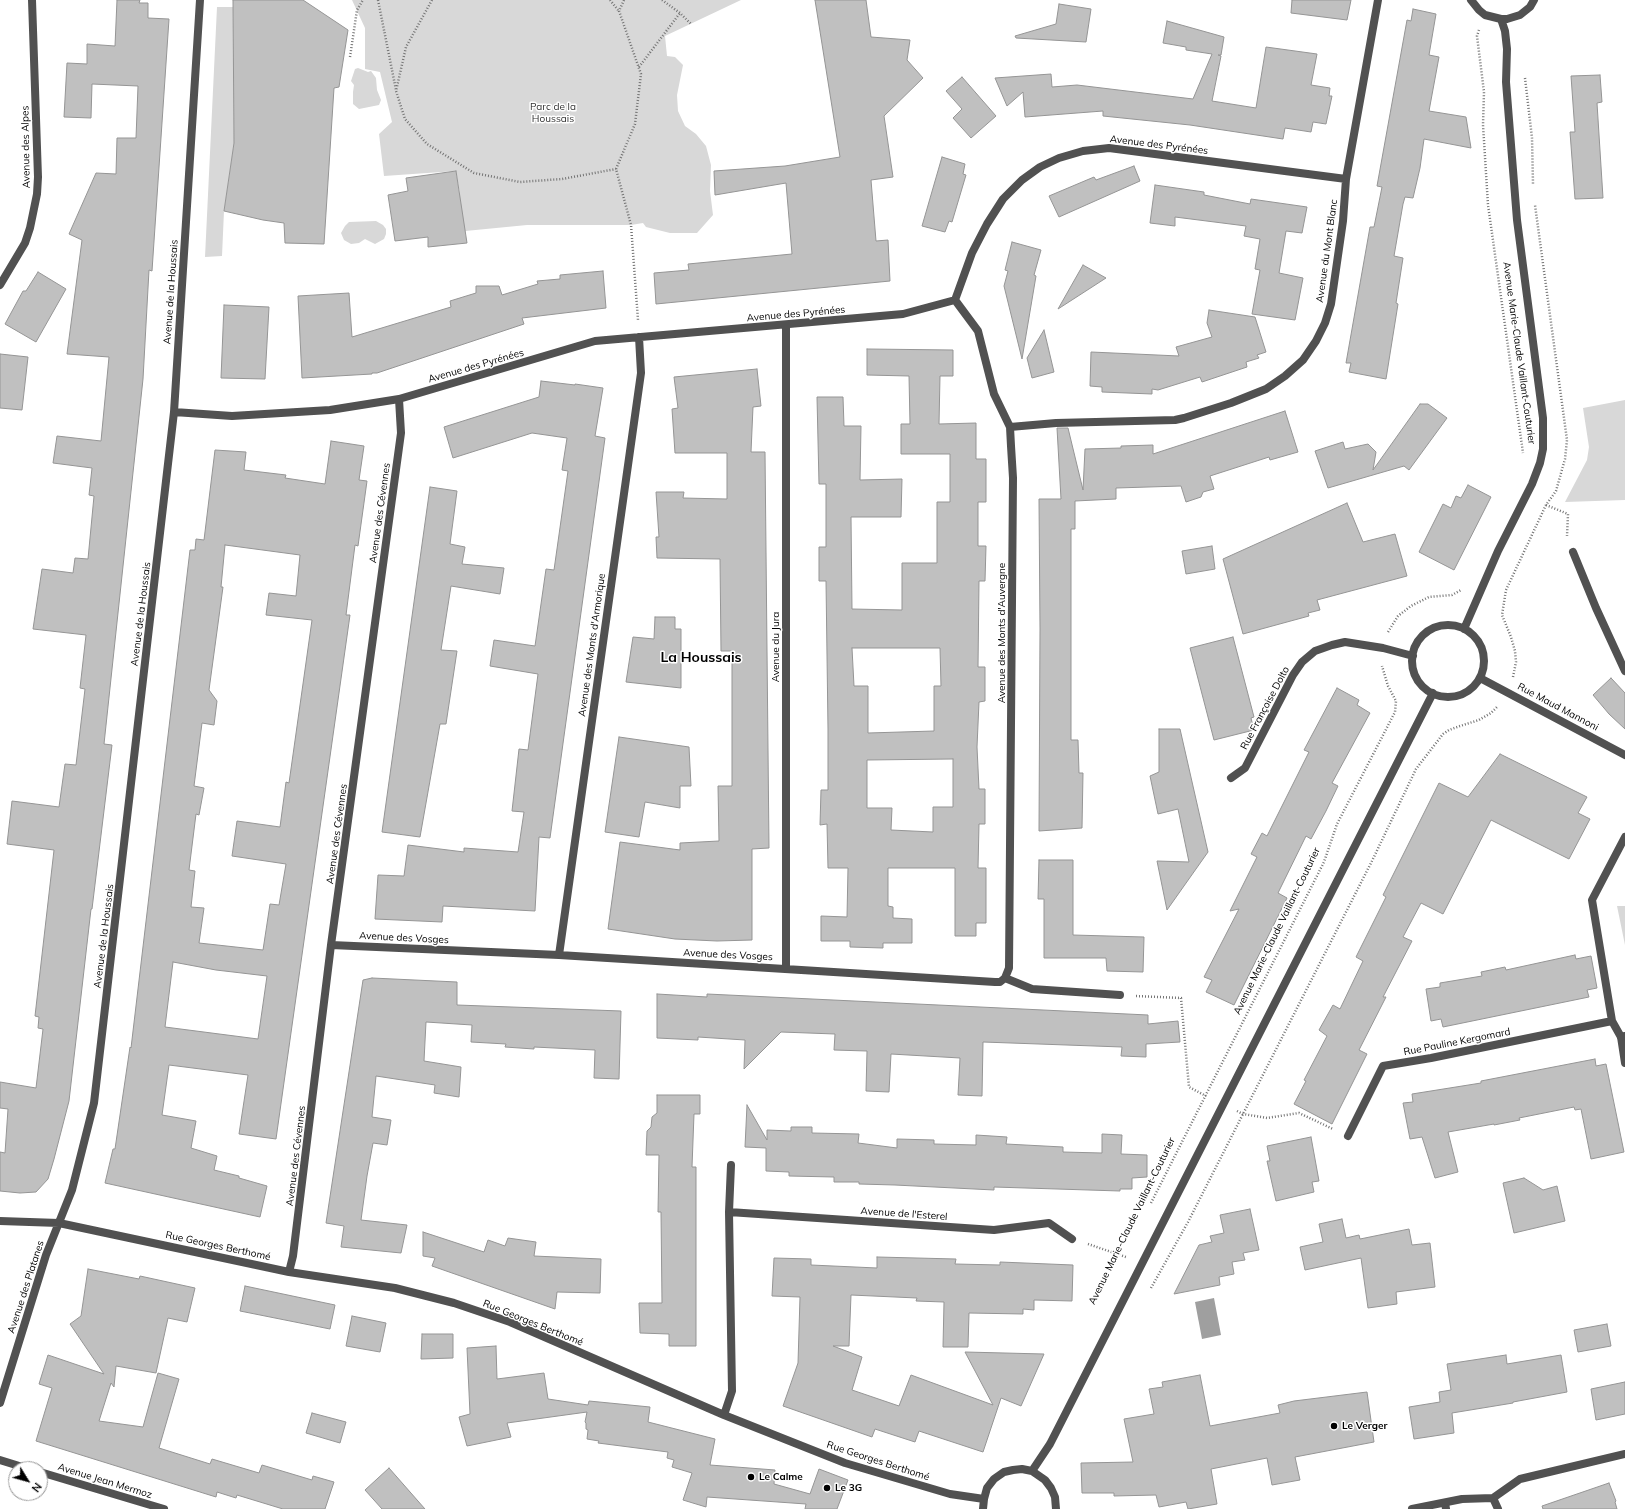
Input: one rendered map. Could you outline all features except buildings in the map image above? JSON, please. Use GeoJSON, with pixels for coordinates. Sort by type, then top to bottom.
{"type":"FeatureCollection","features":[{"type":"Feature","properties":{"kind":"street","name":"Avenue des Alpes"},"geometry":{"type":"LineString","coordinates":[[0,285],[25,243],[30,228],[37,194],[32,0]]}},
{"type":"Feature","properties":{"kind":"street","name":"Avenue de la Houssais"},"geometry":{"type":"LineString","coordinates":[[59,1223],[72,1190],[94,1103],[174,412],[200,0]]}},
{"type":"Feature","properties":{"kind":"street","name":"Avenue du Mont Blanc"},"geometry":{"type":"LineString","coordinates":[[1010,427],[1056,423],[1175,420],[1231,403],[1266,389],[1285,376],[1303,360],[1316,341],[1325,323],[1331,304],[1343,221],[1346,179],[1378,0]]}},
{"type":"Feature","properties":{"kind":"street"},"geometry":{"type":"LineString","coordinates":[[1471,0],[1479,10],[1485,14],[1501,19],[1507,19],[1520,15],[1530,7],[1534,0]]}},
{"type":"Feature","properties":{"kind":"street","name":"Avenue Marie-Claude Vaillant-Couturier"},"geometry":{"type":"LineString","coordinates":[[1464,629],[1498,551],[1532,484],[1540,463],[1543,449],[1543,418],[1517,220],[1506,82],[1507,49],[1505,31],[1501,19]]}},
{"type":"Feature","properties":{"kind":"street","name":"Avenue des Pyrénées"},"geometry":{"type":"LineString","coordinates":[[174,412],[232,416],[330,410],[399,399],[595,341],[904,314],[955,300],[972,253],[987,224],[1003,199],[1022,180],[1040,167],[1059,158],[1083,151],[1109,148],[1346,179]]}},
{"type":"Feature","properties":{"kind":"street","name":"Avenue des Monts d'Auvergne"},"geometry":{"type":"LineString","coordinates":[[955,300],[978,331],[994,394],[1010,427],[1013,486],[1009,968],[1005,978]]}},
{"type":"Feature","properties":{"kind":"street","name":"Avenue du Jura"},"geometry":{"type":"LineString","coordinates":[[786,325],[786,969]]}},
{"type":"Feature","properties":{"kind":"street","name":"Avenue des Monts d'Armorique"},"geometry":{"type":"LineString","coordinates":[[558,955],[641,373],[639,337]]}},
{"type":"Feature","properties":{"kind":"street","name":"Avenue des Cévennes"},"geometry":{"type":"LineString","coordinates":[[289,1272],[293,1256],[331,945],[401,433],[399,399]]}},
{"type":"Feature","properties":{"kind":"street"},"geometry":{"type":"LineString","coordinates":[[1573,552],[1596,608],[1625,671]]}},
{"type":"Feature","properties":{"kind":"street"},"geometry":{"type":"LineString","coordinates":[[1448,625],[1464,629],[1473,635],[1482,649],[1484,660],[1480,678],[1471,689],[1460,695],[1447,697],[1433,693],[1422,685],[1413,668],[1413,656],[1419,641],[1430,630],[1448,625]]}},
{"type":"Feature","properties":{"kind":"street","name":"Rue Françoise Dolto"},"geometry":{"type":"LineString","coordinates":[[1231,778],[1245,768],[1293,675],[1306,658],[1315,651],[1332,644],[1345,642],[1383,648],[1413,656]]}},
{"type":"Feature","properties":{"kind":"street","name":"Rue Maud Mannoni"},"geometry":{"type":"LineString","coordinates":[[1480,678],[1625,755]]}},
{"type":"Feature","properties":{"kind":"street"},"geometry":{"type":"LineString","coordinates":[[1032,1471],[1050,1444],[1433,693]]}},
{"type":"Feature","properties":{"kind":"street"},"geometry":{"type":"LineString","coordinates":[[1625,838],[1592,900],[1612,1021],[1623,1036],[1625,1063]]}},
{"type":"Feature","properties":{"kind":"street","name":"Avenue des Vosges"},"geometry":{"type":"LineString","coordinates":[[331,945],[558,955],[995,982],[1000,982],[1005,978]]}},
{"type":"Feature","properties":{"kind":"street"},"geometry":{"type":"LineString","coordinates":[[1005,978],[1032,989],[1120,995]]}},
{"type":"Feature","properties":{"kind":"street","name":"Rue Pauline Kergomard"},"geometry":{"type":"LineString","coordinates":[[1348,1136],[1383,1066],[1431,1058],[1612,1021]]}},
{"type":"Feature","properties":{"kind":"street"},"geometry":{"type":"LineString","coordinates":[[724,1415],[732,1391],[729,1212],[731,1165]]}},
{"type":"Feature","properties":{"kind":"street","name":"Avenue de l'Esterel"},"geometry":{"type":"LineString","coordinates":[[729,1212],[994,1230],[1049,1223],[1072,1239]]}},
{"type":"Feature","properties":{"kind":"street","name":"Rue Georges Berthomé"},"geometry":{"type":"LineString","coordinates":[[0,1221],[59,1223],[289,1272],[395,1288],[454,1303],[510,1322],[724,1415],[845,1463],[950,1494],[984,1499]]}},
{"type":"Feature","properties":{"kind":"street","name":"Avenue des Platanes"},"geometry":{"type":"LineString","coordinates":[[0,1403],[46,1255],[59,1223]]}},
{"type":"Feature","properties":{"kind":"street"},"geometry":{"type":"LineString","coordinates":[[1412,1509],[1445,1506],[1462,1499],[1493,1498],[1520,1479],[1625,1454]]}},
{"type":"Feature","properties":{"kind":"street"},"geometry":{"type":"LineString","coordinates":[[983,1509],[987,1488],[994,1479],[1004,1472],[1018,1469],[1032,1471],[1045,1480],[1055,1497],[1056,1509]]}},
{"type":"Feature","properties":{"kind":"street","name":"Avenue Jean Mermoz"},"geometry":{"type":"LineString","coordinates":[[48,1474],[164,1509]]}},
{"type":"Feature","properties":{"kind":"street"},"geometry":{"type":"LineString","coordinates":[[1493,1498],[1498,1509]]}},
{"type":"Feature","properties":{"kind":"path"},"geometry":{"type":"LineString","coordinates":[[350,57],[357,10],[363,0]]}},
{"type":"Feature","properties":{"kind":"path"},"geometry":{"type":"LineString","coordinates":[[378,0],[396,91],[405,119],[427,144],[474,173],[520,182],[562,179],[616,169]]}},
{"type":"Feature","properties":{"kind":"path"},"geometry":{"type":"LineString","coordinates":[[396,91],[406,47],[432,0]]}},
{"type":"Feature","properties":{"kind":"path"},"geometry":{"type":"LineString","coordinates":[[610,0],[618,10],[641,74],[635,124],[616,169],[631,225],[639,337]]}},
{"type":"Feature","properties":{"kind":"path"},"geometry":{"type":"LineString","coordinates":[[618,10],[624,0]]}},
{"type":"Feature","properties":{"kind":"path"},"geometry":{"type":"LineString","coordinates":[[662,0],[680,12],[691,24]]}},
{"type":"Feature","properties":{"kind":"path"},"geometry":{"type":"LineString","coordinates":[[638,68],[680,12]]}},
{"type":"Feature","properties":{"kind":"path","name":"Avenue Marie-Claude Vaillant-Couturier"},"geometry":{"type":"LineString","coordinates":[[1485,14],[1477,36],[1484,92],[1483,125],[1488,205],[1523,455]]}},
{"type":"Feature","properties":{"kind":"path"},"geometry":{"type":"LineString","coordinates":[[1546,505],[1568,514],[1566,538],[1573,552]]}},
{"type":"Feature","properties":{"kind":"path","name":"Avenue Marie-Claude Vaillant-Couturier"},"geometry":{"type":"LineString","coordinates":[[1150,1205],[1324,862],[1337,824],[1395,710],[1396,701],[1388,686],[1382,666],[1383,648],[1390,629],[1398,616],[1404,611],[1429,597],[1452,595],[1460,592],[1464,585]]}},
{"type":"Feature","properties":{"kind":"path"},"geometry":{"type":"LineString","coordinates":[[1149,1291],[1188,1222],[1372,861],[1416,769],[1443,734],[1449,730],[1479,720],[1491,713],[1510,693]]}},
{"type":"Feature","properties":{"kind":"path"},"geometry":{"type":"LineString","coordinates":[[1120,995],[1181,998],[1189,1087],[1243,1114],[1268,1118],[1299,1112],[1348,1136]]}},
{"type":"Feature","properties":{"kind":"path"},"geometry":{"type":"LineString","coordinates":[[1072,1239],[1126,1257]]}},
{"type":"Feature","properties":{"kind":"path","name":"Avenue Marie-Claude Vaillant-Couturier"},"geometry":{"type":"LineString","coordinates":[[1122,1264],[1129,1250]]}},
{"type":"Feature","properties":{"kind":"green space","name":"Parc de la Houssais"},"geometry":{"type":"Polygon","coordinates":[[[352,0],[741,0],[665,36],[667,56],[675,57],[683,65],[677,95],[678,111],[685,126],[696,134],[706,146],[711,165],[710,191],[713,215],[697,233],[670,233],[646,227],[643,223],[631,225],[527,225],[455,232],[450,196],[460,194],[456,171],[384,176],[379,134],[392,122],[380,72],[365,69],[365,28],[352,0]]]}},
{"type":"Feature","properties":{"kind":"green space"},"geometry":{"type":"Polygon","coordinates":[[[217,7],[233,7],[234,143],[224,211],[222,256],[205,257],[217,7]]]}},
{"type":"Feature","properties":{"kind":"green space"},"geometry":{"type":"Polygon","coordinates":[[[358,68],[368,72],[371,71],[376,78],[377,90],[381,100],[379,105],[359,109],[353,104],[354,85],[351,81],[355,69],[358,68]]]}},
{"type":"Feature","properties":{"kind":"green space"},"geometry":{"type":"Polygon","coordinates":[[[376,221],[383,225],[386,229],[384,239],[375,244],[365,239],[359,243],[351,244],[344,240],[341,233],[349,222],[376,221]]]}},
{"type":"Feature","properties":{"kind":"green space"},"geometry":{"type":"Polygon","coordinates":[[[1625,400],[1625,500],[1565,502],[1587,460],[1589,447],[1583,408],[1625,400]]]}},
{"type":"Feature","properties":{"kind":"green space"},"geometry":{"type":"Polygon","coordinates":[[[1617,906],[1625,906],[1625,945],[1617,906]]]}},
{"type":"Feature","properties":{"kind":"shaded area"},"geometry":{"type":"Polygon","coordinates":[[[1214,1298],[1221,1335],[1202,1339],[1195,1302],[1214,1298]]]}},
{"type":"Feature","properties":{"kind":"place","name":"Le Verger"},"geometry":{"type":"Point","coordinates":[1334,1426]}},
{"type":"Feature","properties":{"kind":"place","name":"Le Calme"},"geometry":{"type":"Point","coordinates":[751,1477]}},
{"type":"Feature","properties":{"kind":"place","name":"Le 3G"},"geometry":{"type":"Point","coordinates":[827,1488]}},
{"type":"Feature","properties":{"kind":"district","name":"La Houssais"},"geometry":{"type":"Point","coordinates":[701,658]}}]}
